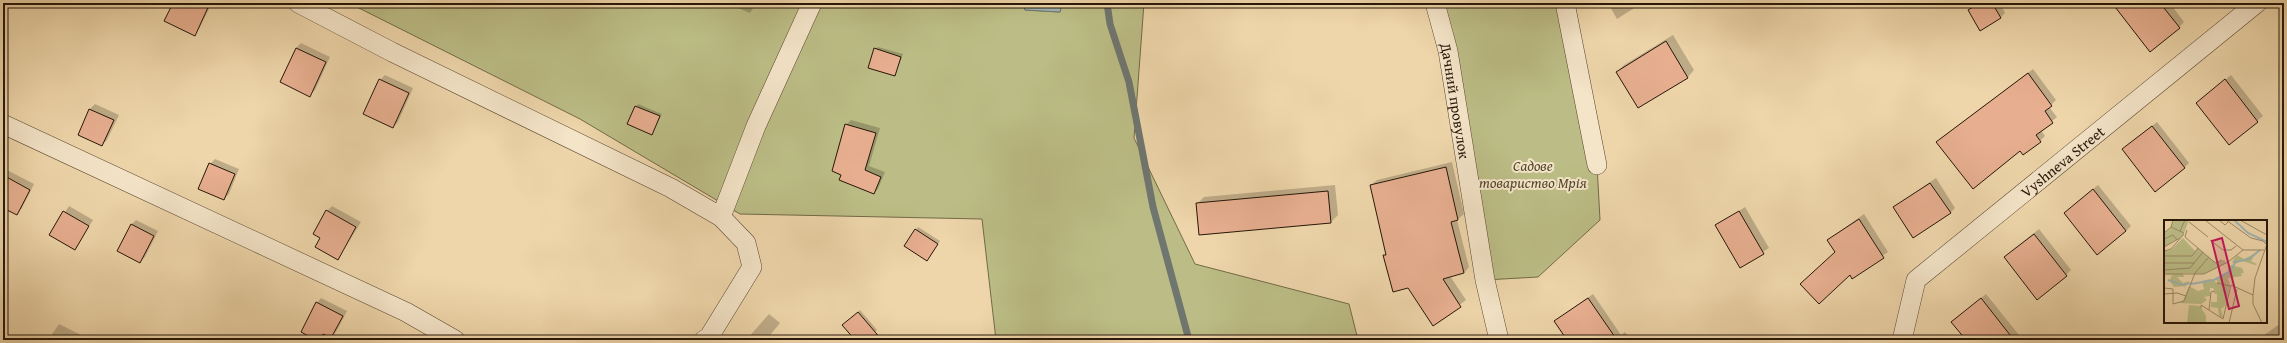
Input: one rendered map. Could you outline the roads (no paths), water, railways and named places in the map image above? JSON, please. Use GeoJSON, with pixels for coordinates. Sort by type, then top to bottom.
{"type":"FeatureCollection","features":[{"type":"Feature","properties":{"kind":"street"},"geometry":{"type":"LineString","coordinates":[[298,3],[392,52],[672,188],[721,217],[746,243],[752,267],[731,304],[709,337],[704,340]]}},
{"type":"Feature","properties":{"kind":"street"},"geometry":{"type":"LineString","coordinates":[[721,217],[756,126],[812,3]]}},
{"type":"Feature","properties":{"kind":"street","name":"Дачний провулок"},"geometry":{"type":"LineString","coordinates":[[1436,3],[1448,51],[1485,280],[1499,340]]}},
{"type":"Feature","properties":{"kind":"street"},"geometry":{"type":"LineString","coordinates":[[1565,3],[1597,165]]}},
{"type":"Feature","properties":{"kind":"street","name":"Vyshneva Street"},"geometry":{"type":"LineString","coordinates":[[1902,340],[1916,280],[2257,3]]}},
{"type":"Feature","properties":{"kind":"street"},"geometry":{"type":"LineString","coordinates":[[3,124],[406,312],[455,340]]}},
{"type":"Feature","properties":{"kind":"water"},"geometry":{"type":"Polygon","coordinates":[[[1022,3],[1062,3],[1060,12],[1025,10],[1022,3]]]}},
{"type":"Feature","properties":{"kind":"waterway"},"geometry":{"type":"LineString","coordinates":[[1107,3],[1110,24],[1129,82],[1153,207],[1189,340]]}},
{"type":"Feature","properties":{"kind":"park label","name":"Садове товариство Мрія"},"geometry":{"type":"Point","coordinates":[1533,174]}}]}
